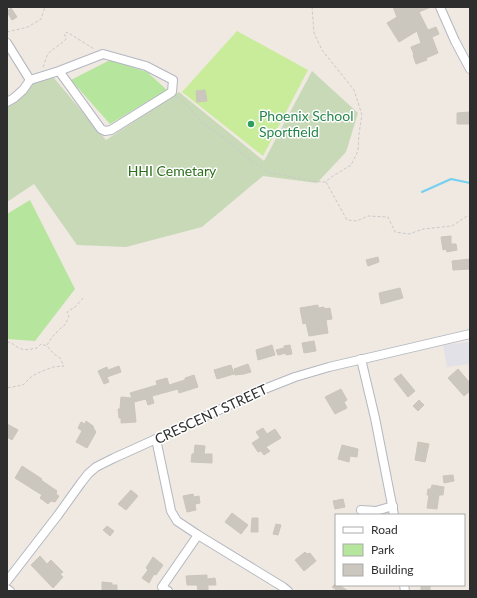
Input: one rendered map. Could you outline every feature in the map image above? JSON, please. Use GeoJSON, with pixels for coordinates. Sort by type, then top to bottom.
{"type":"FeatureCollection","features":[{"type":"Feature","properties":{"kind":"street"},"geometry":{"type":"LineString","coordinates":[[440,7],[455,41],[470,69]]}},
{"type":"Feature","properties":{"kind":"street"},"geometry":{"type":"LineString","coordinates":[[7,43],[34,79]]}},
{"type":"Feature","properties":{"kind":"street"},"geometry":{"type":"LineString","coordinates":[[7,102],[14,98],[34,79],[59,72],[103,54],[146,66],[173,80],[172,92],[111,130],[105,130],[101,129],[59,72]]}},
{"type":"Feature","properties":{"kind":"street","name":"CRESCENT STREET"},"geometry":{"type":"LineString","coordinates":[[7,581],[88,474],[96,467],[295,376],[329,366],[470,334]]}},
{"type":"Feature","properties":{"kind":"street"},"geometry":{"type":"LineString","coordinates":[[361,359],[375,418],[394,514]]}},
{"type":"Feature","properties":{"kind":"street"},"geometry":{"type":"LineString","coordinates":[[156,439],[169,501],[177,521],[288,591]]}},
{"type":"Feature","properties":{"kind":"street"},"geometry":{"type":"LineString","coordinates":[[361,510],[376,511],[393,506]]}},
{"type":"Feature","properties":{"kind":"street"},"geometry":{"type":"LineString","coordinates":[[168,591],[162,587],[198,535]]}},
{"type":"Feature","properties":{"kind":"path"},"geometry":{"type":"LineString","coordinates":[[7,32],[28,27],[41,19],[45,7]]}},
{"type":"Feature","properties":{"kind":"path"},"geometry":{"type":"LineString","coordinates":[[172,92],[188,106],[201,122],[224,138],[241,154],[267,172],[312,181],[325,182],[351,165],[355,158],[358,151],[358,134],[362,115],[354,90],[322,50],[314,33],[312,7]]}},
{"type":"Feature","properties":{"kind":"path"},"geometry":{"type":"LineString","coordinates":[[34,79],[42,70],[48,54],[64,42],[66,36],[64,35],[67,32],[103,54]]}},
{"type":"Feature","properties":{"kind":"path"},"geometry":{"type":"LineString","coordinates":[[325,182],[347,220],[357,221],[368,216],[388,217],[395,232],[409,234],[423,229],[452,226],[467,216],[470,216]]}},
{"type":"Feature","properties":{"kind":"path"},"geometry":{"type":"LineString","coordinates":[[47,346],[53,336],[65,325],[69,316],[67,312],[75,307],[84,297]]}},
{"type":"Feature","properties":{"kind":"path"},"geometry":{"type":"LineString","coordinates":[[7,342],[11,342],[26,350],[37,348],[41,344],[47,346],[60,358],[64,366],[53,367],[40,372],[32,376],[23,384],[7,388]]}},
{"type":"Feature","properties":{"kind":"shaded area"},"geometry":{"type":"Polygon","coordinates":[[[470,342],[470,364],[447,367],[443,345],[470,342]]]}},
{"type":"Feature","properties":{"kind":"green space","name":"Phoenix School Sportfield"},"geometry":{"type":"Polygon","coordinates":[[[237,31],[308,70],[263,156],[182,92],[237,31]]]}},
{"type":"Feature","properties":{"kind":"green space"},"geometry":{"type":"Polygon","coordinates":[[[110,60],[147,72],[167,90],[110,124],[71,80],[110,60]]]}},
{"type":"Feature","properties":{"kind":"green space","name":"HHI Cemetary"},"geometry":{"type":"Polygon","coordinates":[[[312,71],[358,113],[346,152],[317,183],[263,176],[202,227],[126,247],[77,245],[34,184],[7,202],[7,101],[31,80],[54,78],[106,140],[179,92],[264,161],[312,71]]]}},
{"type":"Feature","properties":{"kind":"green space"},"geometry":{"type":"Polygon","coordinates":[[[30,200],[75,289],[35,341],[7,339],[7,214],[30,200]]]}},
{"type":"Feature","properties":{"kind":"building"},"geometry":{"type":"Polygon","coordinates":[[[393,7],[431,7],[419,12],[428,30],[436,27],[439,34],[432,37],[438,53],[426,58],[427,60],[416,64],[411,47],[421,43],[417,31],[399,42],[387,23],[397,17],[393,7]]]}},
{"type":"Feature","properties":{"kind":"building"},"geometry":{"type":"Polygon","coordinates":[[[11,8],[17,17],[12,20],[7,12],[11,8]]]}},
{"type":"Feature","properties":{"kind":"building"},"geometry":{"type":"Polygon","coordinates":[[[205,90],[207,101],[197,102],[196,91],[205,90]]]}},
{"type":"Feature","properties":{"kind":"building"},"geometry":{"type":"Polygon","coordinates":[[[470,112],[470,124],[457,124],[457,113],[470,112]]]}},
{"type":"Feature","properties":{"kind":"building"},"geometry":{"type":"Polygon","coordinates":[[[451,236],[451,244],[456,244],[457,250],[447,252],[446,249],[443,250],[441,237],[451,236]]]}},
{"type":"Feature","properties":{"kind":"building"},"geometry":{"type":"Polygon","coordinates":[[[378,257],[379,262],[368,266],[366,260],[378,257]]]}},
{"type":"Feature","properties":{"kind":"building"},"geometry":{"type":"Polygon","coordinates":[[[470,259],[470,269],[453,270],[452,261],[470,259]]]}},
{"type":"Feature","properties":{"kind":"building"},"geometry":{"type":"Polygon","coordinates":[[[400,288],[403,298],[381,304],[379,293],[400,288]]]}},
{"type":"Feature","properties":{"kind":"building"},"geometry":{"type":"Polygon","coordinates":[[[318,305],[318,308],[330,308],[332,319],[326,320],[328,333],[309,336],[306,323],[303,324],[300,308],[318,305]]]}},
{"type":"Feature","properties":{"kind":"building"},"geometry":{"type":"Polygon","coordinates":[[[314,341],[316,351],[304,353],[302,343],[314,341]]]}},
{"type":"Feature","properties":{"kind":"building"},"geometry":{"type":"Polygon","coordinates":[[[272,345],[275,355],[258,360],[256,350],[272,345]]]}},
{"type":"Feature","properties":{"kind":"building"},"geometry":{"type":"Polygon","coordinates":[[[290,345],[292,354],[286,355],[286,353],[278,355],[276,350],[290,345]]]}},
{"type":"Feature","properties":{"kind":"building"},"geometry":{"type":"Polygon","coordinates":[[[248,364],[251,372],[235,375],[234,369],[248,364]]]}},
{"type":"Feature","properties":{"kind":"building"},"geometry":{"type":"Polygon","coordinates":[[[231,365],[234,374],[217,379],[214,370],[231,365]]]}},
{"type":"Feature","properties":{"kind":"building"},"geometry":{"type":"Polygon","coordinates":[[[119,366],[121,372],[107,377],[109,382],[104,384],[98,371],[107,367],[108,370],[119,366]]]}},
{"type":"Feature","properties":{"kind":"building"},"geometry":{"type":"Polygon","coordinates":[[[458,369],[470,383],[470,391],[464,396],[448,378],[458,369]]]}},
{"type":"Feature","properties":{"kind":"building"},"geometry":{"type":"Polygon","coordinates":[[[401,374],[415,391],[408,397],[394,379],[401,374]]]}},
{"type":"Feature","properties":{"kind":"building"},"geometry":{"type":"Polygon","coordinates":[[[194,375],[198,387],[179,393],[178,389],[152,396],[154,403],[148,405],[146,399],[134,402],[136,422],[121,423],[118,409],[120,409],[121,397],[132,398],[130,393],[157,385],[156,381],[167,378],[169,385],[185,380],[185,378],[194,375]]]}},
{"type":"Feature","properties":{"kind":"building"},"geometry":{"type":"Polygon","coordinates":[[[341,389],[347,400],[344,402],[347,408],[335,414],[325,397],[341,389]]]}},
{"type":"Feature","properties":{"kind":"building"},"geometry":{"type":"Polygon","coordinates":[[[419,400],[424,405],[418,411],[413,406],[419,400]]]}},
{"type":"Feature","properties":{"kind":"building"},"geometry":{"type":"Polygon","coordinates":[[[86,421],[93,426],[96,432],[87,448],[76,442],[82,431],[78,428],[81,422],[85,424],[86,421]]]}},
{"type":"Feature","properties":{"kind":"building"},"geometry":{"type":"Polygon","coordinates":[[[7,424],[18,430],[12,440],[7,437],[7,424]]]}},
{"type":"Feature","properties":{"kind":"building"},"geometry":{"type":"Polygon","coordinates":[[[263,428],[267,434],[275,429],[281,438],[266,447],[270,451],[264,455],[261,451],[258,452],[252,443],[260,438],[256,432],[263,428]]]}},
{"type":"Feature","properties":{"kind":"building"},"geometry":{"type":"Polygon","coordinates":[[[418,442],[429,444],[425,462],[415,460],[418,442]]]}},
{"type":"Feature","properties":{"kind":"building"},"geometry":{"type":"Polygon","coordinates":[[[195,445],[205,446],[204,454],[212,454],[212,463],[191,462],[195,445]]]}},
{"type":"Feature","properties":{"kind":"building"},"geometry":{"type":"Polygon","coordinates":[[[342,445],[358,449],[357,457],[350,456],[349,462],[338,459],[342,445]]]}},
{"type":"Feature","properties":{"kind":"building"},"geometry":{"type":"Polygon","coordinates":[[[22,466],[57,491],[56,494],[59,496],[55,502],[51,501],[48,504],[40,498],[42,495],[15,478],[22,466]]]}},
{"type":"Feature","properties":{"kind":"building"},"geometry":{"type":"Polygon","coordinates":[[[453,475],[454,481],[444,483],[443,476],[453,475]]]}},
{"type":"Feature","properties":{"kind":"building"},"geometry":{"type":"Polygon","coordinates":[[[432,485],[444,487],[443,495],[439,495],[437,509],[427,508],[429,495],[427,495],[428,489],[431,489],[432,485]]]}},
{"type":"Feature","properties":{"kind":"building"},"geometry":{"type":"Polygon","coordinates":[[[131,490],[138,496],[126,510],[118,504],[131,490]]]}},
{"type":"Feature","properties":{"kind":"building"},"geometry":{"type":"Polygon","coordinates":[[[193,494],[194,497],[199,496],[200,503],[195,504],[196,510],[187,512],[183,496],[193,494]]]}},
{"type":"Feature","properties":{"kind":"building"},"geometry":{"type":"Polygon","coordinates":[[[343,499],[345,507],[335,509],[333,501],[343,499]]]}},
{"type":"Feature","properties":{"kind":"building"},"geometry":{"type":"Polygon","coordinates":[[[232,513],[248,525],[241,534],[225,522],[232,513]]]}},
{"type":"Feature","properties":{"kind":"building"},"geometry":{"type":"Polygon","coordinates":[[[252,518],[258,518],[258,532],[251,532],[252,518]]]}},
{"type":"Feature","properties":{"kind":"building"},"geometry":{"type":"Polygon","coordinates":[[[276,524],[281,525],[278,535],[273,534],[276,524]]]}},
{"type":"Feature","properties":{"kind":"building"},"geometry":{"type":"Polygon","coordinates":[[[107,526],[114,531],[110,536],[103,530],[107,526]]]}},
{"type":"Feature","properties":{"kind":"building"},"geometry":{"type":"Polygon","coordinates":[[[305,552],[307,554],[310,553],[316,561],[304,571],[295,560],[305,552]]]}},
{"type":"Feature","properties":{"kind":"building"},"geometry":{"type":"Polygon","coordinates":[[[40,556],[47,564],[51,560],[63,572],[60,574],[63,577],[53,588],[31,565],[40,556]]]}},
{"type":"Feature","properties":{"kind":"building"},"geometry":{"type":"Polygon","coordinates":[[[153,557],[163,565],[156,575],[154,574],[149,583],[142,578],[148,570],[146,568],[153,557]]]}},
{"type":"Feature","properties":{"kind":"building"},"geometry":{"type":"Polygon","coordinates":[[[207,575],[207,579],[215,578],[216,585],[208,585],[208,590],[198,591],[197,585],[187,585],[186,576],[207,575]]]}},
{"type":"Feature","properties":{"kind":"building"},"geometry":{"type":"Polygon","coordinates":[[[102,582],[117,585],[117,591],[102,591],[102,582]]]}},
{"type":"Feature","properties":{"kind":"building"},"geometry":{"type":"Polygon","coordinates":[[[335,584],[335,586],[340,586],[348,591],[338,591],[332,587],[335,584]]]}},
{"type":"Feature","properties":{"kind":"building"},"geometry":{"type":"Polygon","coordinates":[[[421,586],[430,586],[430,590],[421,591],[421,586]]]}},
{"type":"Feature","properties":{"kind":"waterway"},"geometry":{"type":"LineString","coordinates":[[422,192],[451,179],[470,183]]}},
{"type":"Feature","properties":{"kind":"place","name":"Phoenix School Sportfield"},"geometry":{"type":"Point","coordinates":[251,124]}}]}
